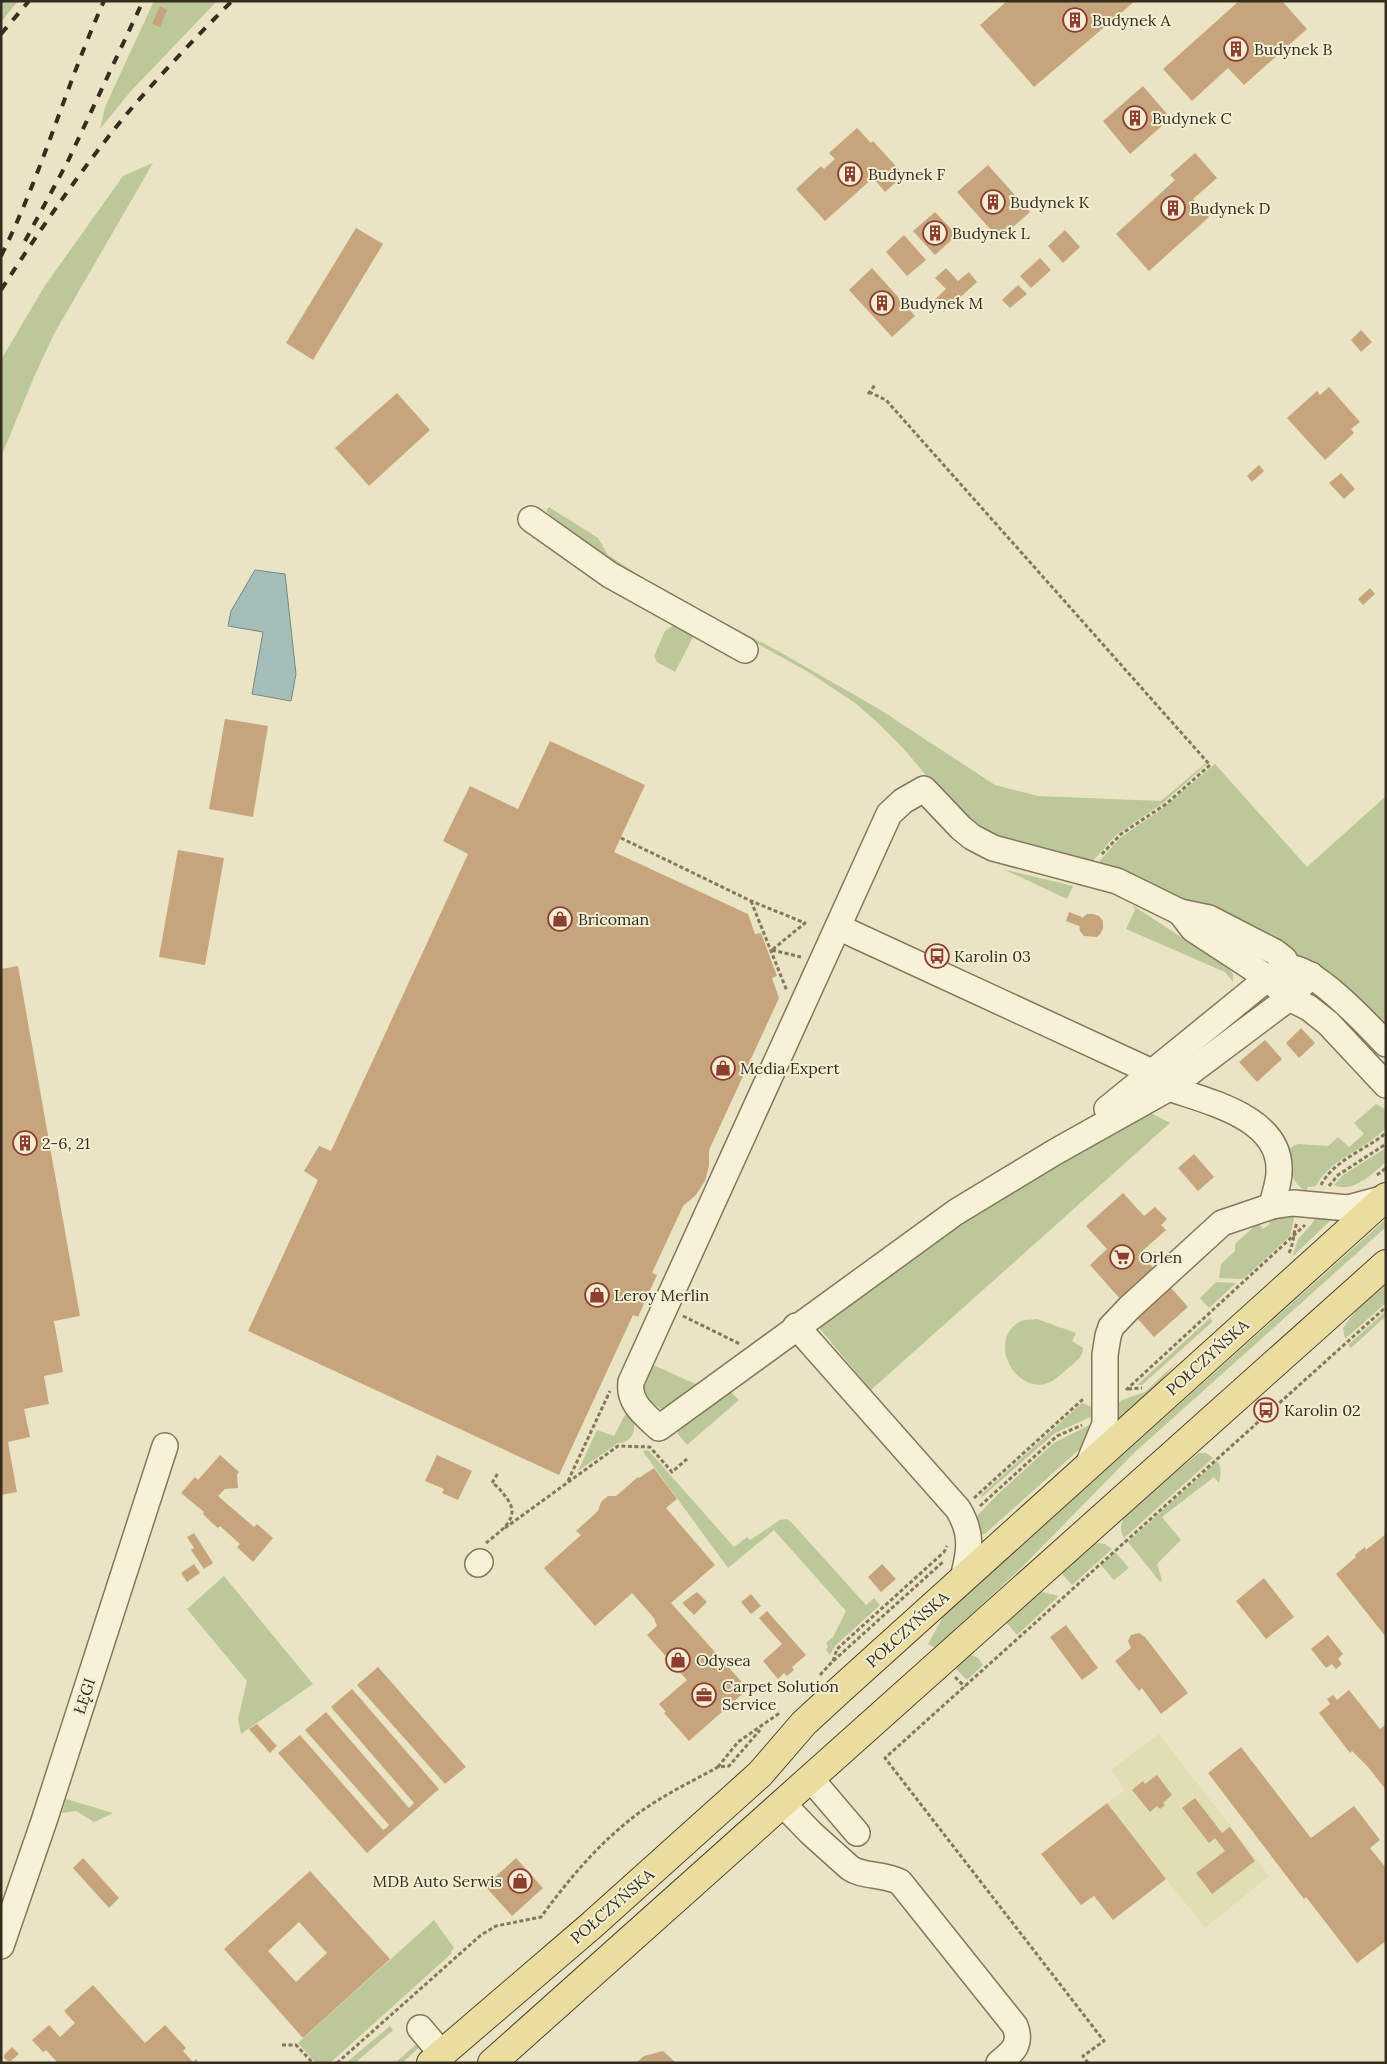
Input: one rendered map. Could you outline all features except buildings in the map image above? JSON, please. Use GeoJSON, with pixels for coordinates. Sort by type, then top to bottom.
{"type":"FeatureCollection","features":[{"type":"Feature","properties":{"kind":"main road","name":"POŁCZYŃSKA"},"geometry":{"type":"LineString","coordinates":[[437,2058],[593,1924],[760,1774],[804,1723],[951,1572],[1088,1465],[1385,1198]]}},
{"type":"Feature","properties":{"kind":"main road"},"geometry":{"type":"LineString","coordinates":[[492,2063],[1386,1264]]}},
{"type":"Feature","properties":{"kind":"street"},"geometry":{"type":"LineString","coordinates":[[531,519],[610,575],[746,650]]}},
{"type":"Feature","properties":{"kind":"street"},"geometry":{"type":"LineString","coordinates":[[1289,998],[1161,1080],[1055,1152],[956,1212],[796,1326],[659,1428],[637,1408],[630,1389],[631,1382],[889,814],[903,802],[924,789],[967,832],[993,848],[1117,881],[1180,912],[1193,929],[1290,974],[1355,1011],[1386,1044]]}},
{"type":"Feature","properties":{"kind":"street"},"geometry":{"type":"LineString","coordinates":[[838,927],[1252,1122],[1270,1139],[1277,1154],[1279,1172],[1272,1206]]}},
{"type":"Feature","properties":{"kind":"street"},"geometry":{"type":"LineString","coordinates":[[1289,998],[1290,974]]}},
{"type":"Feature","properties":{"kind":"street"},"geometry":{"type":"LineString","coordinates":[[1161,1080],[1290,974]]}},
{"type":"Feature","properties":{"kind":"street"},"geometry":{"type":"LineString","coordinates":[[1289,998],[1309,1008],[1328,1023],[1386,1085]]}},
{"type":"Feature","properties":{"kind":"street"},"geometry":{"type":"LineString","coordinates":[[1088,1465],[1105,1424],[1105,1354],[1111,1327],[1129,1308],[1222,1223],[1272,1206],[1293,1203],[1348,1208],[1385,1198]]}},
{"type":"Feature","properties":{"kind":"street"},"geometry":{"type":"LineString","coordinates":[[796,1326],[958,1509],[967,1525],[970,1543],[951,1572]]}},
{"type":"Feature","properties":{"kind":"street","name":"ŁĘGI"},"geometry":{"type":"LineString","coordinates":[[1,1946],[44,1821],[165,1446]]}},
{"type":"Feature","properties":{"kind":"street"},"geometry":{"type":"LineString","coordinates":[[810,1778],[856,1833]]}},
{"type":"Feature","properties":{"kind":"street"},"geometry":{"type":"LineString","coordinates":[[782,1802],[811,1833],[850,1868],[856,1872],[885,1875],[900,1882],[1015,2026],[1019,2035],[1015,2050],[999,2063]]}},
{"type":"Feature","properties":{"kind":"street"},"geometry":{"type":"LineString","coordinates":[[420,2028],[437,2058]]}},
{"type":"Feature","properties":{"kind":"path"},"geometry":{"type":"LineString","coordinates":[[875,386],[868,393],[886,400],[1210,765],[1166,804],[1121,834],[1098,858],[1088,874]]}},
{"type":"Feature","properties":{"kind":"path"},"geometry":{"type":"LineString","coordinates":[[621,838],[751,901],[805,923],[772,950]]}},
{"type":"Feature","properties":{"kind":"path"},"geometry":{"type":"LineString","coordinates":[[751,901],[772,950],[789,998]]}},
{"type":"Feature","properties":{"kind":"path"},"geometry":{"type":"LineString","coordinates":[[1316,1190],[1332,1170],[1374,1144],[1386,1133]]}},
{"type":"Feature","properties":{"kind":"path"},"geometry":{"type":"LineString","coordinates":[[1327,1189],[1338,1175],[1386,1144]]}},
{"type":"Feature","properties":{"kind":"path"},"geometry":{"type":"LineString","coordinates":[[1122,1394],[1293,1238],[1308,1222]]}},
{"type":"Feature","properties":{"kind":"path"},"geometry":{"type":"LineString","coordinates":[[1088,2063],[1083,2056],[1104,2041],[885,1758],[1386,1306]]}},
{"type":"Feature","properties":{"kind":"path"},"geometry":{"type":"LineString","coordinates":[[680,1315],[748,1349],[748,1362]]}},
{"type":"Feature","properties":{"kind":"path"},"geometry":{"type":"LineString","coordinates":[[973,1499],[1082,1400],[1089,1399]]}},
{"type":"Feature","properties":{"kind":"path"},"geometry":{"type":"LineString","coordinates":[[976,1510],[1057,1436],[1089,1422]]}},
{"type":"Feature","properties":{"kind":"path"},"geometry":{"type":"LineString","coordinates":[[479,1563],[473,1553],[618,1446],[650,1447],[672,1472],[687,1459]]}},
{"type":"Feature","properties":{"kind":"path"},"geometry":{"type":"LineString","coordinates":[[498,1473],[492,1482],[504,1493],[512,1510],[511,1519],[505,1528]]}},
{"type":"Feature","properties":{"kind":"path"},"geometry":{"type":"LineString","coordinates":[[944,1552],[837,1649],[832,1662],[951,1572]]}},
{"type":"Feature","properties":{"kind":"path"},"geometry":{"type":"LineString","coordinates":[[337,2063],[481,1935],[496,1926],[541,1917],[587,1859],[626,1822],[650,1805],[718,1767],[738,1742],[762,1728],[729,1766],[718,1767]]}},
{"type":"Feature","properties":{"kind":"path"},"geometry":{"type":"LineString","coordinates":[[282,2045],[296,2045],[313,2063]]}},
{"type":"Feature","properties":{"kind":"shaded area"},"geometry":{"type":"Polygon","coordinates":[[[1159,1734],[1269,1876],[1205,1928],[1107,1803],[1125,1790],[1111,1770],[1159,1734]]]}},
{"type":"Feature","properties":{"kind":"green space"},"geometry":{"type":"Polygon","coordinates":[[[1,1],[18,1],[1,22],[1,1]]]}},
{"type":"Feature","properties":{"kind":"green space"},"geometry":{"type":"Polygon","coordinates":[[[154,1],[217,1],[130,92],[100,129],[105,107],[154,1]]]}},
{"type":"Feature","properties":{"kind":"green space"},"geometry":{"type":"Polygon","coordinates":[[[153,163],[54,334],[1,457],[1,360],[44,287],[123,176],[153,163]]]}},
{"type":"Feature","properties":{"kind":"green space"},"geometry":{"type":"Polygon","coordinates":[[[549,507],[598,538],[608,555],[662,590],[778,651],[879,709],[995,785],[1038,796],[1161,801],[1207,764],[1163,803],[1116,835],[1091,863],[1001,840],[985,832],[967,817],[925,774],[903,748],[855,703],[810,673],[600,556],[567,531],[546,511],[549,507]]]}},
{"type":"Feature","properties":{"kind":"green space"},"geometry":{"type":"Polygon","coordinates":[[[675,624],[694,635],[675,672],[657,662],[654,656],[665,631],[675,624]]]}},
{"type":"Feature","properties":{"kind":"green space"},"geometry":{"type":"Polygon","coordinates":[[[1215,764],[1307,867],[1386,796],[1386,1031],[1366,1010],[1097,864],[1120,838],[1162,809],[1215,764]]]}},
{"type":"Feature","properties":{"kind":"green space"},"geometry":{"type":"Polygon","coordinates":[[[1003,869],[1073,886],[1067,899],[1003,869]]]}},
{"type":"Feature","properties":{"kind":"green space"},"geometry":{"type":"Polygon","coordinates":[[[1132,905],[1227,967],[1233,974],[1233,982],[1225,972],[1126,929],[1135,910],[1132,905]]]}},
{"type":"Feature","properties":{"kind":"green space"},"geometry":{"type":"Polygon","coordinates":[[[1376,1104],[1386,1110],[1386,1128],[1378,1136],[1330,1168],[1316,1186],[1308,1187],[1306,1191],[1301,1188],[1291,1174],[1288,1150],[1299,1144],[1328,1146],[1338,1137],[1349,1147],[1364,1134],[1354,1123],[1376,1104]]]}},
{"type":"Feature","properties":{"kind":"green space"},"geometry":{"type":"Polygon","coordinates":[[[1147,1111],[1170,1123],[871,1390],[820,1329],[821,1321],[955,1226],[1147,1111]]]}},
{"type":"Feature","properties":{"kind":"green space"},"geometry":{"type":"Polygon","coordinates":[[[1386,1148],[1386,1162],[1362,1181],[1348,1187],[1334,1185],[1343,1175],[1386,1148]]]}},
{"type":"Feature","properties":{"kind":"green space"},"geometry":{"type":"Polygon","coordinates":[[[1318,1214],[1330,1216],[1330,1221],[1292,1257],[1298,1239],[1318,1214]]]}},
{"type":"Feature","properties":{"kind":"green space"},"geometry":{"type":"Polygon","coordinates":[[[1295,1215],[1290,1236],[1243,1279],[1219,1278],[1221,1264],[1235,1251],[1235,1244],[1258,1223],[1263,1229],[1270,1224],[1266,1219],[1295,1215]]]}},
{"type":"Feature","properties":{"kind":"green space"},"geometry":{"type":"Polygon","coordinates":[[[1386,1219],[1386,1227],[1134,1453],[1020,1569],[935,1648],[928,1644],[944,1615],[1386,1219]]]}},
{"type":"Feature","properties":{"kind":"green space"},"geometry":{"type":"Polygon","coordinates":[[[1216,1282],[1236,1283],[1209,1308],[1200,1298],[1216,1282]]]}},
{"type":"Feature","properties":{"kind":"green space"},"geometry":{"type":"Polygon","coordinates":[[[1386,1282],[1386,1303],[1345,1339],[1343,1328],[1360,1305],[1386,1282]]]}},
{"type":"Feature","properties":{"kind":"green space"},"geometry":{"type":"Polygon","coordinates":[[[1386,1311],[1386,1316],[1351,1348],[1348,1345],[1386,1311]]]}},
{"type":"Feature","properties":{"kind":"green space"},"geometry":{"type":"Polygon","coordinates":[[[1211,1317],[1212,1322],[1142,1385],[1137,1385],[1211,1317]]]}},
{"type":"Feature","properties":{"kind":"green space"},"geometry":{"type":"Polygon","coordinates":[[[1037,1319],[1076,1333],[1072,1341],[1083,1348],[1083,1352],[1078,1360],[1057,1378],[1045,1384],[1033,1384],[1023,1380],[1014,1372],[1008,1362],[1005,1351],[1006,1339],[1011,1329],[1021,1321],[1037,1319]]]}},
{"type":"Feature","properties":{"kind":"green space"},"geometry":{"type":"Polygon","coordinates":[[[1177,1362],[1137,1408],[1117,1422],[1117,1404],[1122,1400],[1145,1392],[1177,1362]]]}},
{"type":"Feature","properties":{"kind":"green space"},"geometry":{"type":"Polygon","coordinates":[[[649,1363],[700,1386],[670,1407],[662,1409],[648,1400],[642,1390],[643,1379],[649,1363]]]}},
{"type":"Feature","properties":{"kind":"green space"},"geometry":{"type":"Polygon","coordinates":[[[727,1392],[732,1393],[739,1400],[687,1445],[678,1434],[678,1429],[727,1392]]]}},
{"type":"Feature","properties":{"kind":"green space"},"geometry":{"type":"Polygon","coordinates":[[[1082,1403],[1095,1408],[1095,1415],[1055,1433],[981,1498],[982,1494],[1082,1403]]]}},
{"type":"Feature","properties":{"kind":"green space"},"geometry":{"type":"Polygon","coordinates":[[[625,1415],[630,1416],[633,1420],[634,1429],[631,1437],[618,1443],[578,1471],[597,1430],[614,1436],[625,1415]]]}},
{"type":"Feature","properties":{"kind":"green space"},"geometry":{"type":"Polygon","coordinates":[[[1095,1422],[1082,1447],[986,1533],[981,1535],[975,1518],[998,1494],[1054,1443],[1095,1422]]]}},
{"type":"Feature","properties":{"kind":"green space"},"geometry":{"type":"Polygon","coordinates":[[[643,1451],[649,1451],[734,1547],[747,1537],[750,1540],[780,1520],[787,1519],[866,1605],[874,1598],[880,1605],[835,1646],[830,1655],[826,1650],[828,1647],[826,1643],[833,1637],[846,1611],[774,1530],[728,1568],[644,1453],[643,1451]]]}},
{"type":"Feature","properties":{"kind":"green space"},"geometry":{"type":"Polygon","coordinates":[[[1199,1453],[1206,1453],[1213,1458],[1124,1538],[1121,1531],[1122,1524],[1128,1511],[1199,1453]]]}},
{"type":"Feature","properties":{"kind":"green space"},"geometry":{"type":"Polygon","coordinates":[[[1217,1461],[1221,1471],[1219,1483],[1214,1477],[1162,1517],[1181,1540],[1157,1564],[1162,1580],[1160,1582],[1128,1542],[1217,1461]]]}},
{"type":"Feature","properties":{"kind":"green space"},"geometry":{"type":"Polygon","coordinates":[[[1105,1544],[1112,1549],[1072,1585],[1063,1575],[1062,1570],[1091,1545],[1105,1544]]]}},
{"type":"Feature","properties":{"kind":"green space"},"geometry":{"type":"Polygon","coordinates":[[[1115,1552],[1129,1568],[1114,1580],[1101,1565],[1115,1552]]]}},
{"type":"Feature","properties":{"kind":"green space"},"geometry":{"type":"Polygon","coordinates":[[[224,1576],[313,1684],[241,1734],[238,1719],[247,1681],[187,1609],[224,1576]]]}},
{"type":"Feature","properties":{"kind":"green space"},"geometry":{"type":"Polygon","coordinates":[[[1042,1592],[1059,1596],[1017,1635],[1006,1622],[1035,1593],[1042,1592]]]}},
{"type":"Feature","properties":{"kind":"green space"},"geometry":{"type":"Polygon","coordinates":[[[970,1654],[978,1658],[983,1665],[967,1680],[954,1667],[970,1654]]]}},
{"type":"Feature","properties":{"kind":"green space"},"geometry":{"type":"Polygon","coordinates":[[[66,1799],[113,1813],[94,1822],[76,1811],[62,1813],[66,1799]]]}},
{"type":"Feature","properties":{"kind":"green space"},"geometry":{"type":"Polygon","coordinates":[[[434,1920],[454,1948],[451,1951],[452,1953],[330,2063],[316,2063],[298,2043],[434,1920]]]}},
{"type":"Feature","properties":{"kind":"green space"},"geometry":{"type":"Polygon","coordinates":[[[390,2026],[393,2030],[355,2063],[346,2063],[390,2026]]]}},
{"type":"Feature","properties":{"kind":"green space"},"geometry":{"type":"Polygon","coordinates":[[[421,2040],[422,2045],[402,2063],[395,2063],[421,2040]]]}},
{"type":"Feature","properties":{"kind":"water"},"geometry":{"type":"Polygon","coordinates":[[[255,570],[285,574],[296,674],[291,701],[252,694],[263,632],[228,626],[231,611],[255,570]]]}},
{"type":"Feature","properties":{"kind":"railway"},"geometry":{"type":"LineString","coordinates":[[1,34],[29,1]]}},
{"type":"Feature","properties":{"kind":"railway"},"geometry":{"type":"LineString","coordinates":[[1,256],[42,161],[104,1]]}},
{"type":"Feature","properties":{"kind":"railway"},"geometry":{"type":"LineString","coordinates":[[25,241],[68,161],[143,1]]}},
{"type":"Feature","properties":{"kind":"railway"},"geometry":{"type":"LineString","coordinates":[[1,290],[30,245],[108,137],[164,72],[232,1]]}},
{"type":"Feature","properties":{"kind":"place","name":"Budynek A"},"geometry":{"type":"Point","coordinates":[1075,20]}},
{"type":"Feature","properties":{"kind":"place","name":"Budynek B"},"geometry":{"type":"Point","coordinates":[1236,49]}},
{"type":"Feature","properties":{"kind":"place","name":"Budynek C"},"geometry":{"type":"Point","coordinates":[1135,118]}},
{"type":"Feature","properties":{"kind":"place","name":"Budynek F"},"geometry":{"type":"Point","coordinates":[850,174]}},
{"type":"Feature","properties":{"kind":"place","name":"Budynek K"},"geometry":{"type":"Point","coordinates":[993,202]}},
{"type":"Feature","properties":{"kind":"place","name":"Budynek D"},"geometry":{"type":"Point","coordinates":[1173,208]}},
{"type":"Feature","properties":{"kind":"place","name":"Budynek L"},"geometry":{"type":"Point","coordinates":[935,233]}},
{"type":"Feature","properties":{"kind":"place","name":"Budynek M"},"geometry":{"type":"Point","coordinates":[882,303]}},
{"type":"Feature","properties":{"kind":"place","name":"Bricoman"},"geometry":{"type":"Point","coordinates":[560,919]}},
{"type":"Feature","properties":{"kind":"place","name":"Karolin 03"},"geometry":{"type":"Point","coordinates":[937,956]}},
{"type":"Feature","properties":{"kind":"place","name":"Media Expert"},"geometry":{"type":"Point","coordinates":[723,1068]}},
{"type":"Feature","properties":{"kind":"place","name":"2-6, 21"},"geometry":{"type":"Point","coordinates":[25,1143]}},
{"type":"Feature","properties":{"kind":"place","name":"Orlen"},"geometry":{"type":"Point","coordinates":[1122,1257]}},
{"type":"Feature","properties":{"kind":"place","name":"Leroy Merlin"},"geometry":{"type":"Point","coordinates":[597,1295]}},
{"type":"Feature","properties":{"kind":"place","name":"Karolin 02"},"geometry":{"type":"Point","coordinates":[1266,1410]}},
{"type":"Feature","properties":{"kind":"place","name":"Odysea"},"geometry":{"type":"Point","coordinates":[678,1660]}},
{"type":"Feature","properties":{"kind":"place","name":"Carpet Solution Service"},"geometry":{"type":"Point","coordinates":[704,1695]}},
{"type":"Feature","properties":{"kind":"place","name":"MDB Auto Serwis"},"geometry":{"type":"Point","coordinates":[520,1881]}}]}
